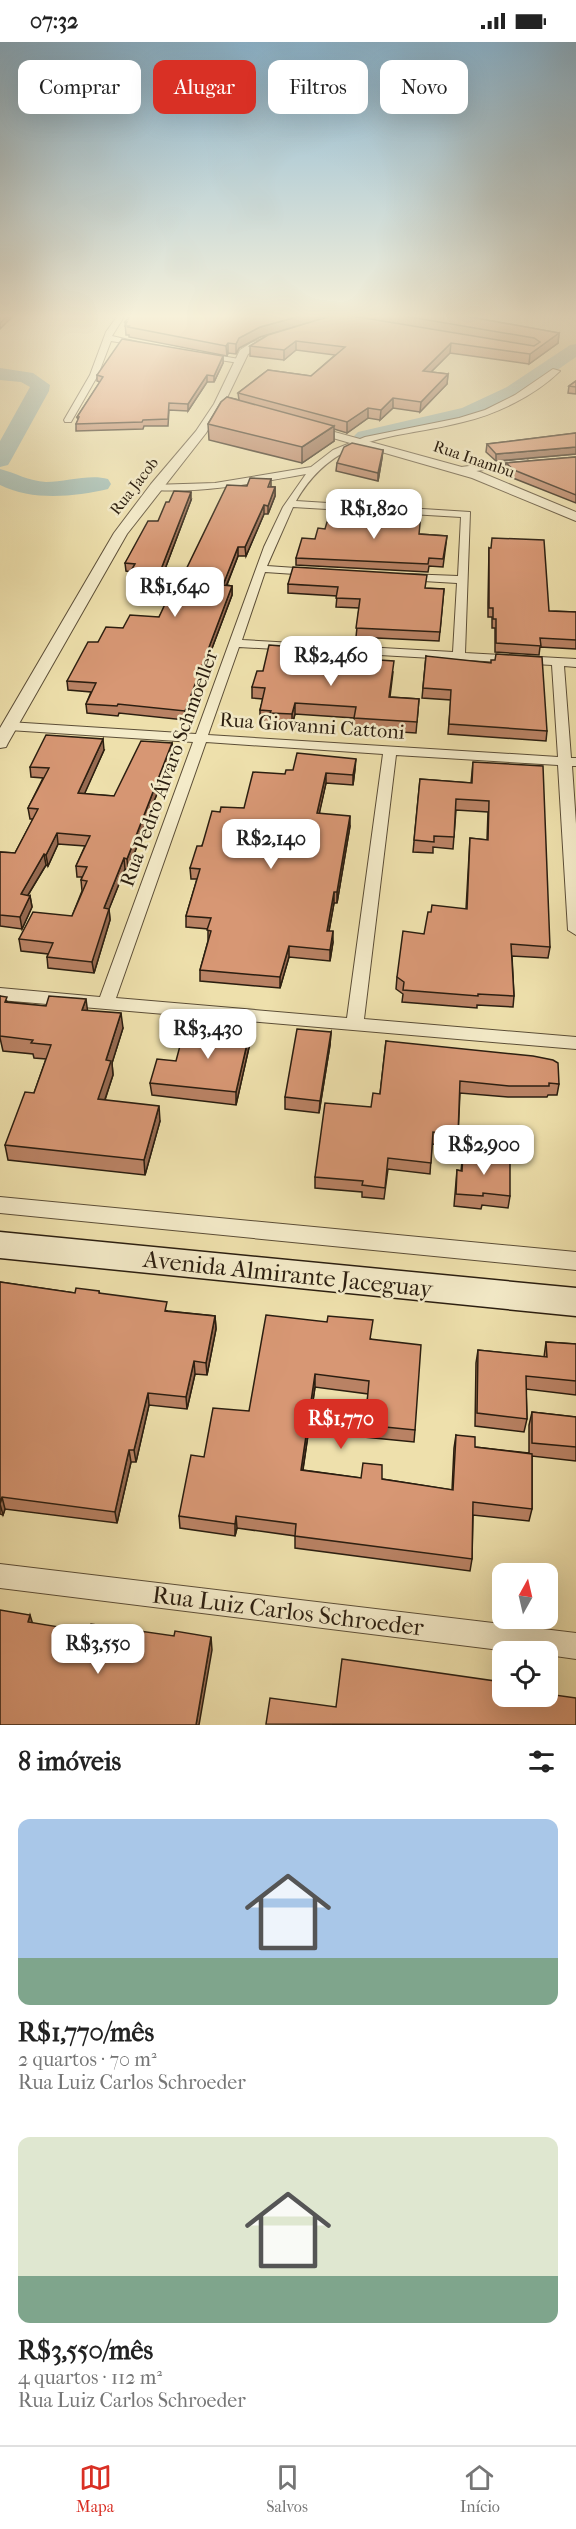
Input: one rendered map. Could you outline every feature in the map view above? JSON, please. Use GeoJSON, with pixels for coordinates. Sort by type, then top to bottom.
{"type":"FeatureCollection","features":[{"type":"Feature","properties":{"kind":"main road","name":"Avenida Almirante Jaceguay"},"geometry":{"type":"LineString","coordinates":[[0,1245],[576,1302]]}},
{"type":"Feature","properties":{"kind":"street"},"geometry":{"type":"LineString","coordinates":[[68,420],[83,394]]}},
{"type":"Feature","properties":{"kind":"street","name":"Rua Jacob"},"geometry":{"type":"LineString","coordinates":[[0,743],[121,533],[155,487],[225,405],[229,394]]}},
{"type":"Feature","properties":{"kind":"street","name":"Rua Pedro Álvaro Schmoeller"},"geometry":{"type":"LineString","coordinates":[[106,1003],[262,569],[290,504],[315,469],[335,452],[360,442],[478,416],[521,394]]}},
{"type":"Feature","properties":{"kind":"street","name":"Rua Inambu"},"geometry":{"type":"LineString","coordinates":[[302,426],[461,470],[576,517]]}},
{"type":"Feature","properties":{"kind":"street"},"geometry":{"type":"LineString","coordinates":[[461,470],[538,461]]}},
{"type":"Feature","properties":{"kind":"street"},"geometry":{"type":"LineString","coordinates":[[155,487],[183,489],[219,487],[315,469]]}},
{"type":"Feature","properties":{"kind":"street"},"geometry":{"type":"LineString","coordinates":[[290,504],[466,514],[459,656]]}},
{"type":"Feature","properties":{"kind":"street"},"geometry":{"type":"LineString","coordinates":[[262,569],[321,572]]}},
{"type":"Feature","properties":{"kind":"street"},"geometry":{"type":"LineString","coordinates":[[392,576],[463,580]]}},
{"type":"Feature","properties":{"kind":"street"},"geometry":{"type":"LineString","coordinates":[[235,643],[576,663]]}},
{"type":"Feature","properties":{"kind":"street"},"geometry":{"type":"LineString","coordinates":[[558,662],[570,762],[576,930]]}},
{"type":"Feature","properties":{"kind":"street","name":"Rua Giovanni Cattoni"},"geometry":{"type":"LineString","coordinates":[[9,726],[570,762]]}},
{"type":"Feature","properties":{"kind":"street"},"geometry":{"type":"LineString","coordinates":[[355,1024],[390,750]]}},
{"type":"Feature","properties":{"kind":"street"},"geometry":{"type":"LineString","coordinates":[[0,994],[576,1043]]}},
{"type":"Feature","properties":{"kind":"street","name":"Avenida Almirante Jaceguay"},"geometry":{"type":"LineString","coordinates":[[0,1205],[576,1262]]}},
{"type":"Feature","properties":{"kind":"street","name":"Rua Luiz Carlos Schroeder"},"geometry":{"type":"LineString","coordinates":[[0,1576],[576,1646]]}},
{"type":"Feature","properties":{"kind":"building"},"geometry":{"type":"Polygon","coordinates":[[[92,394],[195,394],[188,404],[169,403],[168,419],[76,424],[79,417],[77,417],[92,394]]]}},
{"type":"Feature","properties":{"kind":"building"},"geometry":{"type":"Polygon","coordinates":[[[240,394],[429,394],[421,402],[393,398],[381,410],[368,408],[347,422],[240,394]]]}},
{"type":"Feature","properties":{"kind":"building"},"geometry":{"type":"Polygon","coordinates":[[[227,397],[334,426],[302,447],[208,424],[221,402],[227,397]]]}},
{"type":"Feature","properties":{"kind":"building"},"geometry":{"type":"Polygon","coordinates":[[[576,433],[576,447],[496,454],[487,444],[576,433]]]}},
{"type":"Feature","properties":{"kind":"building"},"geometry":{"type":"Polygon","coordinates":[[[352,443],[383,450],[378,473],[337,463],[344,447],[352,443]]]}},
{"type":"Feature","properties":{"kind":"building"},"geometry":{"type":"Polygon","coordinates":[[[576,457],[576,495],[514,470],[506,463],[576,457]]]}},
{"type":"Feature","properties":{"kind":"building"},"geometry":{"type":"Polygon","coordinates":[[[250,478],[271,479],[268,487],[275,487],[268,506],[264,505],[245,547],[238,547],[223,585],[232,586],[185,711],[118,704],[117,706],[86,704],[96,683],[67,681],[88,642],[98,642],[106,627],[123,628],[130,615],[159,617],[173,587],[177,588],[227,485],[247,486],[250,478]]]}},
{"type":"Feature","properties":{"kind":"building"},"geometry":{"type":"Polygon","coordinates":[[[174,491],[191,492],[158,577],[129,574],[135,564],[125,563],[148,521],[158,521],[166,502],[169,502],[174,491]]]}},
{"type":"Feature","properties":{"kind":"building"},"geometry":{"type":"Polygon","coordinates":[[[348,510],[421,514],[419,534],[447,536],[443,559],[429,558],[428,564],[296,558],[302,538],[315,539],[318,528],[325,529],[327,522],[345,523],[348,510]]]}},
{"type":"Feature","properties":{"kind":"building"},"geometry":{"type":"Polygon","coordinates":[[[492,538],[544,540],[549,611],[576,612],[576,640],[540,638],[541,646],[496,643],[496,619],[493,619],[493,608],[489,608],[489,548],[491,548],[492,538]]]}},
{"type":"Feature","properties":{"kind":"building"},"geometry":{"type":"Polygon","coordinates":[[[293,567],[427,575],[425,588],[444,589],[440,632],[356,628],[360,599],[336,598],[338,587],[288,584],[293,567]]]}},
{"type":"Feature","properties":{"kind":"building"},"geometry":{"type":"Polygon","coordinates":[[[269,645],[294,647],[293,654],[306,654],[304,664],[363,664],[364,659],[394,661],[389,697],[419,699],[417,722],[354,718],[356,707],[295,703],[292,714],[260,710],[265,688],[252,687],[257,671],[263,671],[269,645]]]}},
{"type":"Feature","properties":{"kind":"building"},"geometry":{"type":"Polygon","coordinates":[[[496,654],[542,657],[547,731],[449,724],[451,690],[423,688],[426,656],[491,663],[491,660],[495,660],[496,654]]]}},
{"type":"Feature","properties":{"kind":"building"},"geometry":{"type":"Polygon","coordinates":[[[46,735],[103,739],[78,793],[114,796],[141,741],[172,743],[127,859],[124,858],[104,908],[109,909],[92,962],[47,957],[53,943],[19,939],[33,912],[72,916],[87,881],[81,880],[87,867],[76,866],[90,836],[57,833],[21,894],[30,896],[20,917],[0,915],[0,852],[15,853],[38,809],[28,808],[49,768],[30,767],[46,735]]]}},
{"type":"Feature","properties":{"kind":"building"},"geometry":{"type":"Polygon","coordinates":[[[297,753],[356,759],[353,775],[326,773],[317,813],[350,816],[337,892],[334,892],[327,931],[333,931],[330,950],[289,946],[280,977],[200,970],[211,931],[207,930],[211,918],[186,916],[200,869],[190,868],[197,846],[202,846],[212,811],[220,812],[221,807],[244,808],[253,772],[285,774],[286,770],[293,770],[297,753]]]}},
{"type":"Feature","properties":{"kind":"building"},"geometry":{"type":"Polygon","coordinates":[[[473,762],[543,766],[550,947],[511,944],[514,996],[478,994],[478,996],[403,990],[404,982],[397,977],[403,931],[424,934],[428,912],[431,912],[432,905],[467,909],[470,838],[488,840],[489,801],[456,799],[454,837],[434,836],[434,842],[414,840],[420,779],[472,783],[473,762]]]}},
{"type":"Feature","properties":{"kind":"building"},"geometry":{"type":"Polygon","coordinates":[[[0,996],[7,997],[5,1002],[46,1006],[49,996],[86,999],[82,1010],[121,1013],[106,1060],[111,1061],[98,1099],[159,1106],[144,1160],[5,1145],[25,1092],[34,1093],[51,1045],[0,1036],[0,996]]]}},
{"type":"Feature","properties":{"kind":"building"},"geometry":{"type":"Polygon","coordinates":[[[210,1020],[252,1022],[236,1092],[150,1083],[157,1059],[176,1061],[181,1042],[204,1045],[210,1020]]]}},
{"type":"Feature","properties":{"kind":"building"},"geometry":{"type":"Polygon","coordinates":[[[297,1029],[331,1032],[320,1101],[285,1097],[297,1029]]]}},
{"type":"Feature","properties":{"kind":"building"},"geometry":{"type":"Polygon","coordinates":[[[386,1041],[553,1060],[558,1063],[559,1084],[509,1086],[460,1081],[458,1135],[433,1132],[431,1163],[388,1158],[385,1188],[362,1185],[363,1181],[315,1177],[325,1103],[371,1107],[373,1093],[380,1094],[386,1041]]]}},
{"type":"Feature","properties":{"kind":"building"},"geometry":{"type":"Polygon","coordinates":[[[463,1153],[510,1158],[510,1196],[483,1193],[483,1196],[456,1194],[457,1170],[462,1171],[463,1153]]]}},
{"type":"Feature","properties":{"kind":"building"},"geometry":{"type":"Polygon","coordinates":[[[0,1282],[75,1293],[76,1288],[99,1291],[99,1293],[167,1302],[165,1311],[215,1316],[206,1363],[194,1361],[186,1397],[148,1393],[134,1450],[129,1450],[115,1512],[2,1497],[0,1503],[0,1282]]]}},
{"type":"Feature","properties":{"kind":"building"},"geometry":{"type":"Polygon","coordinates":[[[266,1315],[327,1322],[328,1316],[373,1320],[370,1339],[421,1345],[415,1430],[365,1425],[369,1381],[315,1374],[301,1470],[361,1478],[363,1463],[382,1465],[382,1479],[453,1490],[456,1435],[475,1437],[475,1447],[532,1454],[532,1509],[473,1502],[472,1559],[295,1536],[296,1524],[236,1516],[235,1524],[179,1516],[191,1455],[204,1457],[213,1408],[249,1411],[266,1315]]]}},
{"type":"Feature","properties":{"kind":"building"},"geometry":{"type":"Polygon","coordinates":[[[546,1342],[576,1344],[576,1381],[526,1376],[527,1419],[477,1413],[478,1350],[547,1357],[546,1342]]]}},
{"type":"Feature","properties":{"kind":"building"},"geometry":{"type":"Polygon","coordinates":[[[532,1412],[576,1417],[576,1447],[532,1443],[532,1412]]]}},
{"type":"Feature","properties":{"kind":"building"},"geometry":{"type":"Polygon","coordinates":[[[0,1610],[30,1615],[28,1622],[89,1632],[91,1624],[174,1636],[175,1631],[211,1637],[196,1725],[0,1725],[0,1610]]]}},
{"type":"Feature","properties":{"kind":"building"},"geometry":{"type":"Polygon","coordinates":[[[342,1659],[492,1681],[492,1707],[558,1707],[558,1695],[576,1698],[576,1725],[266,1724],[270,1698],[336,1707],[342,1659]]]}},
{"type":"Feature","properties":{"kind":"waterway"},"geometry":{"type":"LineString","coordinates":[[0,460],[38,394]]}},
{"type":"Feature","properties":{"kind":"waterway"},"geometry":{"type":"LineString","coordinates":[[365,436],[468,413],[509,394]]}},
{"type":"Feature","properties":{"kind":"waterway"},"geometry":{"type":"LineString","coordinates":[[0,476],[23,486],[48,489],[100,484]]}}]}
